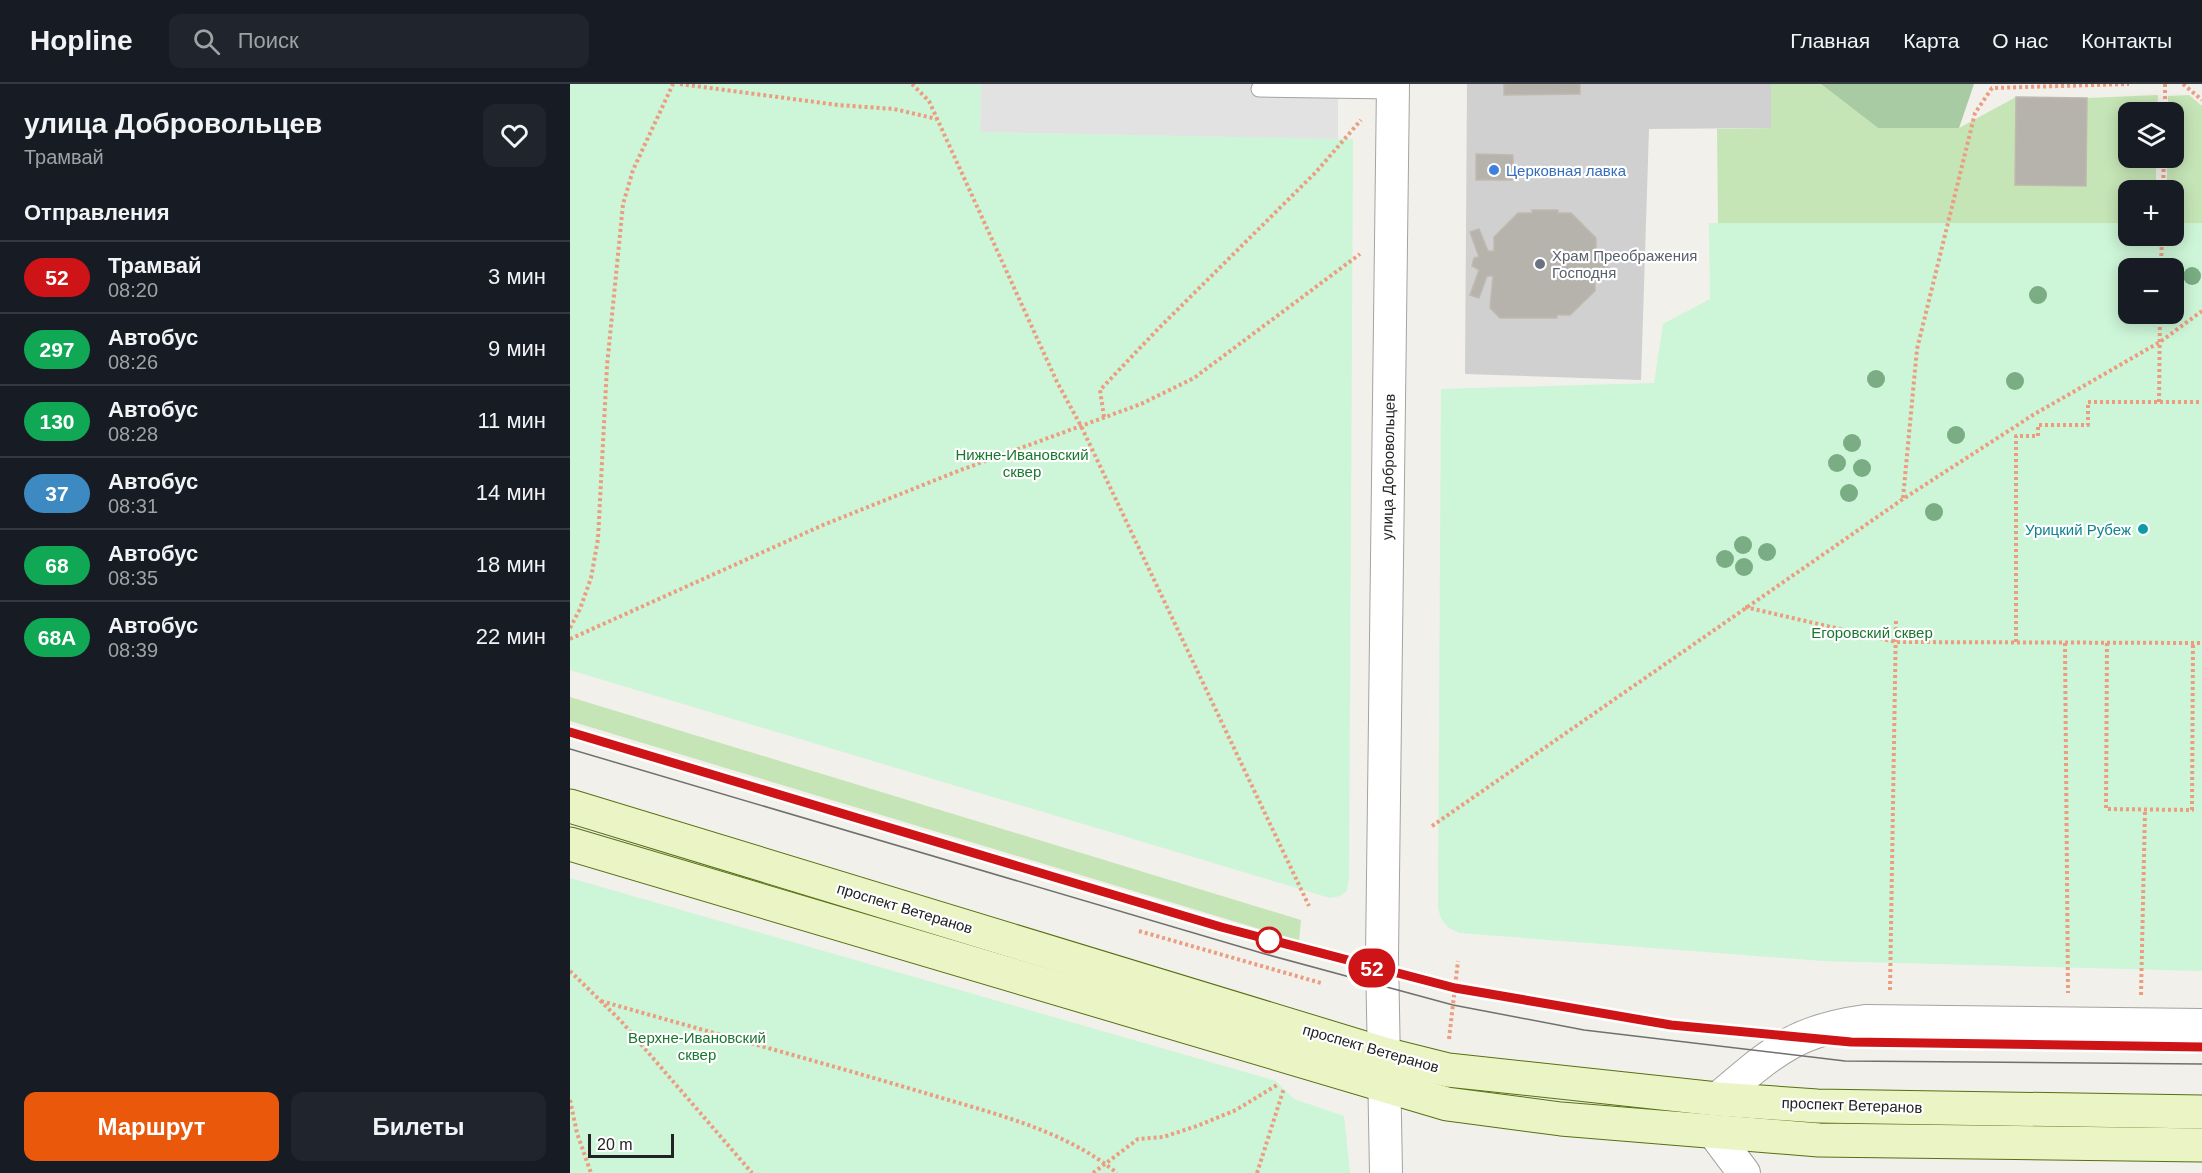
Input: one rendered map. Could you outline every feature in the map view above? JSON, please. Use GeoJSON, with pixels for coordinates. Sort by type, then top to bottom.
{"type":"FeatureCollection","features":[{"type":"Feature","properties":{"kind":"main road","name":"проспект Ветеранов"},"geometry":{"type":"LineString","coordinates":[[570,806],[1384,1054],[1448,1070],[1717,1100],[1817,1106],[2202,1112]]}},
{"type":"Feature","properties":{"kind":"main road","name":"проспект Ветеранов"},"geometry":{"type":"LineString","coordinates":[[570,844],[1447,1104],[1561,1119],[1819,1140],[2202,1145]]}},
{"type":"Feature","properties":{"kind":"street","name":"улица Добровольцев"},"geometry":{"type":"LineString","coordinates":[[1386,1173],[1383,920],[1392,88]]}},
{"type":"Feature","properties":{"kind":"street"},"geometry":{"type":"LineString","coordinates":[[1717,1100],[1774,1051],[1797,1038],[1832,1026],[1865,1021],[2202,1025]]}},
{"type":"Feature","properties":{"kind":"street"},"geometry":{"type":"LineString","coordinates":[[1714,1133],[1744,1173]]}},
{"type":"Feature","properties":{"kind":"lane"},"geometry":{"type":"LineString","coordinates":[[1259,89],[1392,88]]}},
{"type":"Feature","properties":{"kind":"path"},"geometry":{"type":"LineString","coordinates":[[570,628],[580,609],[591,578],[598,539],[607,366],[623,204],[633,170],[673,84]]}},
{"type":"Feature","properties":{"kind":"path"},"geometry":{"type":"LineString","coordinates":[[680,84],[838,105],[894,109],[937,118]]}},
{"type":"Feature","properties":{"kind":"path"},"geometry":{"type":"LineString","coordinates":[[912,84],[929,101],[1013,287],[1310,906]]}},
{"type":"Feature","properties":{"kind":"path"},"geometry":{"type":"LineString","coordinates":[[1903,499],[1917,350],[1975,113],[1992,88],[2129,84]]}},
{"type":"Feature","properties":{"kind":"path"},"geometry":{"type":"LineString","coordinates":[[2165,84],[2165,102]]}},
{"type":"Feature","properties":{"kind":"path"},"geometry":{"type":"LineString","coordinates":[[2183,84],[2202,100]]}},
{"type":"Feature","properties":{"kind":"path"},"geometry":{"type":"LineString","coordinates":[[1104,417],[1100,390],[1181,305],[1316,172],[1360,122]]}},
{"type":"Feature","properties":{"kind":"path"},"geometry":{"type":"LineString","coordinates":[[570,639],[823,525],[1141,404],[1194,378],[1360,253]]}},
{"type":"Feature","properties":{"kind":"path"},"geometry":{"type":"LineString","coordinates":[[1432,826],[1903,499],[2033,415],[2160,342],[2202,311]]}},
{"type":"Feature","properties":{"kind":"path"},"geometry":{"type":"LineString","coordinates":[[2159,402],[2160,324]]}},
{"type":"Feature","properties":{"kind":"path"},"geometry":{"type":"LineString","coordinates":[[2016,642],[2016,436],[2038,436],[2038,425],[2088,425],[2088,402],[2202,402]]}},
{"type":"Feature","properties":{"kind":"path"},"geometry":{"type":"LineString","coordinates":[[1745,607],[1896,642],[2202,643]]}},
{"type":"Feature","properties":{"kind":"path"},"geometry":{"type":"LineString","coordinates":[[1890,990],[1896,619]]}},
{"type":"Feature","properties":{"kind":"path"},"geometry":{"type":"LineString","coordinates":[[2065,643],[2068,987]]}},
{"type":"Feature","properties":{"kind":"path"},"geometry":{"type":"LineString","coordinates":[[2107,643],[2106,810],[2192,810],[2193,643]]}},
{"type":"Feature","properties":{"kind":"path"},"geometry":{"type":"LineString","coordinates":[[2141,989],[2145,810]]}},
{"type":"Feature","properties":{"kind":"path"},"geometry":{"type":"LineString","coordinates":[[1139,931],[1321,983]]}},
{"type":"Feature","properties":{"kind":"path"},"geometry":{"type":"LineString","coordinates":[[1449,1046],[1458,961]]}},
{"type":"Feature","properties":{"kind":"path"},"geometry":{"type":"LineString","coordinates":[[570,971],[621,1021],[752,1173]]}},
{"type":"Feature","properties":{"kind":"path"},"geometry":{"type":"LineString","coordinates":[[601,1001],[830,1065],[1003,1117],[1076,1144],[1118,1173]]}},
{"type":"Feature","properties":{"kind":"path"},"geometry":{"type":"LineString","coordinates":[[1093,1173],[1138,1139],[1163,1137],[1197,1126],[1236,1110],[1286,1081],[1257,1173]]}},
{"type":"Feature","properties":{"kind":"path"},"geometry":{"type":"LineString","coordinates":[[570,1100],[577,1133],[591,1173]]}},
{"type":"Feature","properties":{"kind":"shaded area"},"geometry":{"type":"Polygon","coordinates":[[[981,84],[1338,84],[1338,139],[980,132],[981,84]]]}},
{"type":"Feature","properties":{"kind":"shaded area"},"geometry":{"type":"Polygon","coordinates":[[[1467,84],[1771,84],[1771,128],[1649,129],[1641,380],[1465,374],[1467,84]]]}},
{"type":"Feature","properties":{"kind":"green space","name":"Нижне-Ивановский сквер"},"geometry":{"type":"Polygon","coordinates":[[[570,84],[981,84],[980,132],[1353,139],[1349,877],[1347,891],[1340,896],[1330,898],[570,670],[570,84]]]}},
{"type":"Feature","properties":{"kind":"green space"},"geometry":{"type":"Polygon","coordinates":[[[1771,84],[1821,84],[1878,128],[1959,128],[2016,97],[2015,185],[2087,98],[2158,95],[2158,102],[2118,102],[2118,168],[2156,168],[2156,180],[2118,180],[2118,246],[2128,246],[2128,258],[2118,258],[2118,322],[1890,494],[1663,393],[1719,315],[1717,129],[1771,128],[1771,84]]]}},
{"type":"Feature","properties":{"kind":"green space"},"geometry":{"type":"Polygon","coordinates":[[[1821,84],[1974,84],[1959,128],[1878,128],[1821,84]]]}},
{"type":"Feature","properties":{"kind":"green space"},"geometry":{"type":"Polygon","coordinates":[[[2189,95],[2202,106],[2202,305],[2184,318],[2184,258],[2174,258],[2174,246],[2184,246],[2184,180],[2167,180],[2167,168],[2184,168],[2184,102],[2168,102],[2168,96],[2189,95]]]}},
{"type":"Feature","properties":{"kind":"green space","name":"Егоровский сквер"},"geometry":{"type":"Polygon","coordinates":[[[1709,223],[2118,223],[2118,246],[2184,246],[2184,223],[2202,223],[2202,971],[1823,961],[1460,933],[1445,924],[1438,907],[1441,389],[1654,383],[1663,324],[1710,299],[1709,223]]]}},
{"type":"Feature","properties":{"kind":"green space"},"geometry":{"type":"Polygon","coordinates":[[[2168,324],[2175,324],[2164,332],[2168,324]]]}},
{"type":"Feature","properties":{"kind":"green space"},"geometry":{"type":"Polygon","coordinates":[[[570,697],[1301,920],[1299,941],[570,721],[570,697]]]}},
{"type":"Feature","properties":{"kind":"green space","name":"Верхне-Ивановский сквер"},"geometry":{"type":"Polygon","coordinates":[[[570,878],[1276,1081],[1294,1099],[1344,1116],[1350,1173],[570,1173],[570,878]]]}},
{"type":"Feature","properties":{"kind":"building"},"geometry":{"type":"Polygon","coordinates":[[[1504,84],[1580,84],[1580,94],[1504,95],[1504,84]]]}},
{"type":"Feature","properties":{"kind":"building"},"geometry":{"type":"Polygon","coordinates":[[[2016,97],[2087,98],[2086,186],[2015,185],[2016,97]]]}},
{"type":"Feature","properties":{"kind":"building","name":"Церковная лавка"},"geometry":{"type":"Polygon","coordinates":[[[1476,154],[1513,155],[1513,180],[1476,180],[1476,154]]]}},
{"type":"Feature","properties":{"kind":"building","name":"Храм Преображения Господня"},"geometry":{"type":"Polygon","coordinates":[[[1532,210],[1558,210],[1558,213],[1571,213],[1596,238],[1596,252],[1606,257],[1608,268],[1603,274],[1595,277],[1595,291],[1570,315],[1557,315],[1557,318],[1500,318],[1490,308],[1493,276],[1487,276],[1479,298],[1470,295],[1479,270],[1472,266],[1474,258],[1479,257],[1470,232],[1479,229],[1488,251],[1494,251],[1494,237],[1518,213],[1532,213],[1532,210]]]}},
{"type":"Feature","properties":{"kind":"tram line"},"geometry":{"type":"LineString","coordinates":[[570,732],[1221,927],[1455,988],[1671,1025],[1851,1042],[2202,1047]]}},
{"type":"Feature","properties":{"kind":"tram line","name":"52"},"geometry":{"type":"LineString","coordinates":[[570,732],[1221,927],[1332,958],[1455,988],[1671,1025],[1797,1038],[1851,1042],[2202,1047]]}},
{"type":"Feature","properties":{"kind":"tram line"},"geometry":{"type":"LineString","coordinates":[[570,749],[1265,954],[1453,1005],[1584,1030],[1845,1061],[2202,1064]]}},
{"type":"Feature","properties":{"kind":"place","name":"Церковная лавка"},"geometry":{"type":"Point","coordinates":[1494,170]}},
{"type":"Feature","properties":{"kind":"place","name":"Храм Преображения Господня"},"geometry":{"type":"Point","coordinates":[1540,264]}},
{"type":"Feature","properties":{"kind":"place","name":"Урицкий Рубеж"},"geometry":{"type":"Point","coordinates":[2143,529]}}]}
